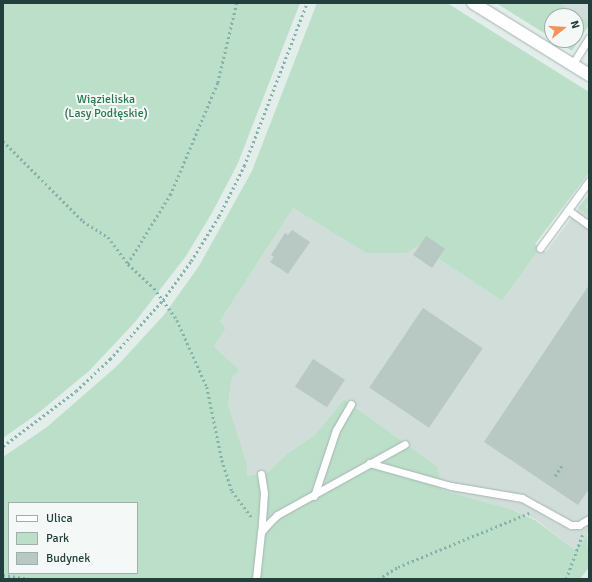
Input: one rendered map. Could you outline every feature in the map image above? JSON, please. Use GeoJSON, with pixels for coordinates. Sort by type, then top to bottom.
{"type":"FeatureCollection","features":[{"type":"Feature","properties":{"kind":"street"},"geometry":{"type":"LineString","coordinates":[[473,3],[589,75]]}},
{"type":"Feature","properties":{"kind":"lane"},"geometry":{"type":"LineString","coordinates":[[572,65],[589,38]]}},
{"type":"Feature","properties":{"kind":"lane"},"geometry":{"type":"LineString","coordinates":[[540,248],[589,181]]}},
{"type":"Feature","properties":{"kind":"lane"},"geometry":{"type":"LineString","coordinates":[[568,210],[589,225]]}},
{"type":"Feature","properties":{"kind":"lane"},"geometry":{"type":"LineString","coordinates":[[314,496],[336,430],[351,404]]}},
{"type":"Feature","properties":{"kind":"lane"},"geometry":{"type":"LineString","coordinates":[[261,532],[277,515],[314,496],[369,463],[405,444]]}},
{"type":"Feature","properties":{"kind":"lane"},"geometry":{"type":"LineString","coordinates":[[369,463],[450,486],[522,498],[571,525],[579,525],[588,519]]}},
{"type":"Feature","properties":{"kind":"lane"},"geometry":{"type":"LineString","coordinates":[[256,579],[264,493],[261,474]]}},
{"type":"Feature","properties":{"kind":"path"},"geometry":{"type":"LineString","coordinates":[[128,264],[171,194],[218,83],[237,3]]}},
{"type":"Feature","properties":{"kind":"path"},"geometry":{"type":"LineString","coordinates":[[3,446],[76,391],[127,342],[163,300],[206,237],[241,172],[307,3]]}},
{"type":"Feature","properties":{"kind":"path"},"geometry":{"type":"LineString","coordinates":[[3,141],[83,221],[108,238],[128,264],[154,288],[177,320],[207,387],[222,460],[232,491],[261,532]]}},
{"type":"Feature","properties":{"kind":"path"},"geometry":{"type":"LineString","coordinates":[[555,476],[563,463]]}},
{"type":"Feature","properties":{"kind":"path"},"geometry":{"type":"LineString","coordinates":[[378,579],[398,568],[542,508]]}},
{"type":"Feature","properties":{"kind":"path"},"geometry":{"type":"LineString","coordinates":[[566,579],[588,519]]}},
{"type":"Feature","properties":{"kind":"path"},"geometry":{"type":"LineString","coordinates":[[3,575],[31,579]]}},
{"type":"Feature","properties":{"kind":"shaded area"},"geometry":{"type":"Polygon","coordinates":[[[559,3],[589,3],[589,22],[584,19],[584,8],[567,8],[559,3]]]}},
{"type":"Feature","properties":{"kind":"shaded area"},"geometry":{"type":"Polygon","coordinates":[[[589,194],[589,531],[575,550],[535,519],[510,509],[442,490],[438,467],[344,399],[315,435],[287,454],[268,472],[247,476],[247,464],[228,406],[232,377],[214,347],[226,328],[220,321],[293,208],[366,253],[426,236],[445,249],[439,259],[502,301],[540,248],[546,252],[589,194]]]}},
{"type":"Feature","properties":{"kind":"green space","name":"Wiązieliska (Lasy Podłęskie)"},"geometry":{"type":"Polygon","coordinates":[[[3,3],[300,3],[238,163],[213,211],[186,256],[135,322],[89,371],[37,414],[3,438],[3,3]]]}},
{"type":"Feature","properties":{"kind":"green space"},"geometry":{"type":"Polygon","coordinates":[[[317,3],[447,3],[589,92],[589,173],[535,244],[540,248],[502,301],[439,259],[445,249],[426,237],[422,243],[406,253],[366,253],[293,208],[220,321],[226,328],[214,347],[239,370],[232,377],[228,405],[247,464],[247,476],[268,472],[287,454],[315,435],[344,399],[438,467],[442,490],[510,509],[535,520],[575,550],[587,534],[589,567],[580,579],[3,579],[3,457],[47,427],[117,366],[164,315],[199,266],[252,171],[317,3]]]}},
{"type":"Feature","properties":{"kind":"green space"},"geometry":{"type":"Polygon","coordinates":[[[496,3],[559,3],[567,8],[544,8],[544,33],[496,3]]]}},
{"type":"Feature","properties":{"kind":"green space"},"geometry":{"type":"Polygon","coordinates":[[[584,19],[589,22],[589,25],[584,33],[584,19]]]}},
{"type":"Feature","properties":{"kind":"green space"},"geometry":{"type":"Polygon","coordinates":[[[589,194],[589,202],[585,207],[589,210],[589,216],[578,208],[589,194]]]}},
{"type":"Feature","properties":{"kind":"building"},"geometry":{"type":"Polygon","coordinates":[[[292,230],[310,242],[288,274],[270,262],[274,257],[271,255],[285,233],[288,235],[292,230]]]}},
{"type":"Feature","properties":{"kind":"building"},"geometry":{"type":"Polygon","coordinates":[[[426,236],[445,249],[432,268],[413,255],[426,236]]]}},
{"type":"Feature","properties":{"kind":"building"},"geometry":{"type":"Polygon","coordinates":[[[589,285],[589,489],[578,505],[484,442],[589,285]]]}},
{"type":"Feature","properties":{"kind":"building"},"geometry":{"type":"Polygon","coordinates":[[[423,308],[483,348],[429,428],[369,388],[423,308]]]}},
{"type":"Feature","properties":{"kind":"building"},"geometry":{"type":"Polygon","coordinates":[[[313,359],[345,380],[327,407],[295,387],[313,359]]]}}]}
